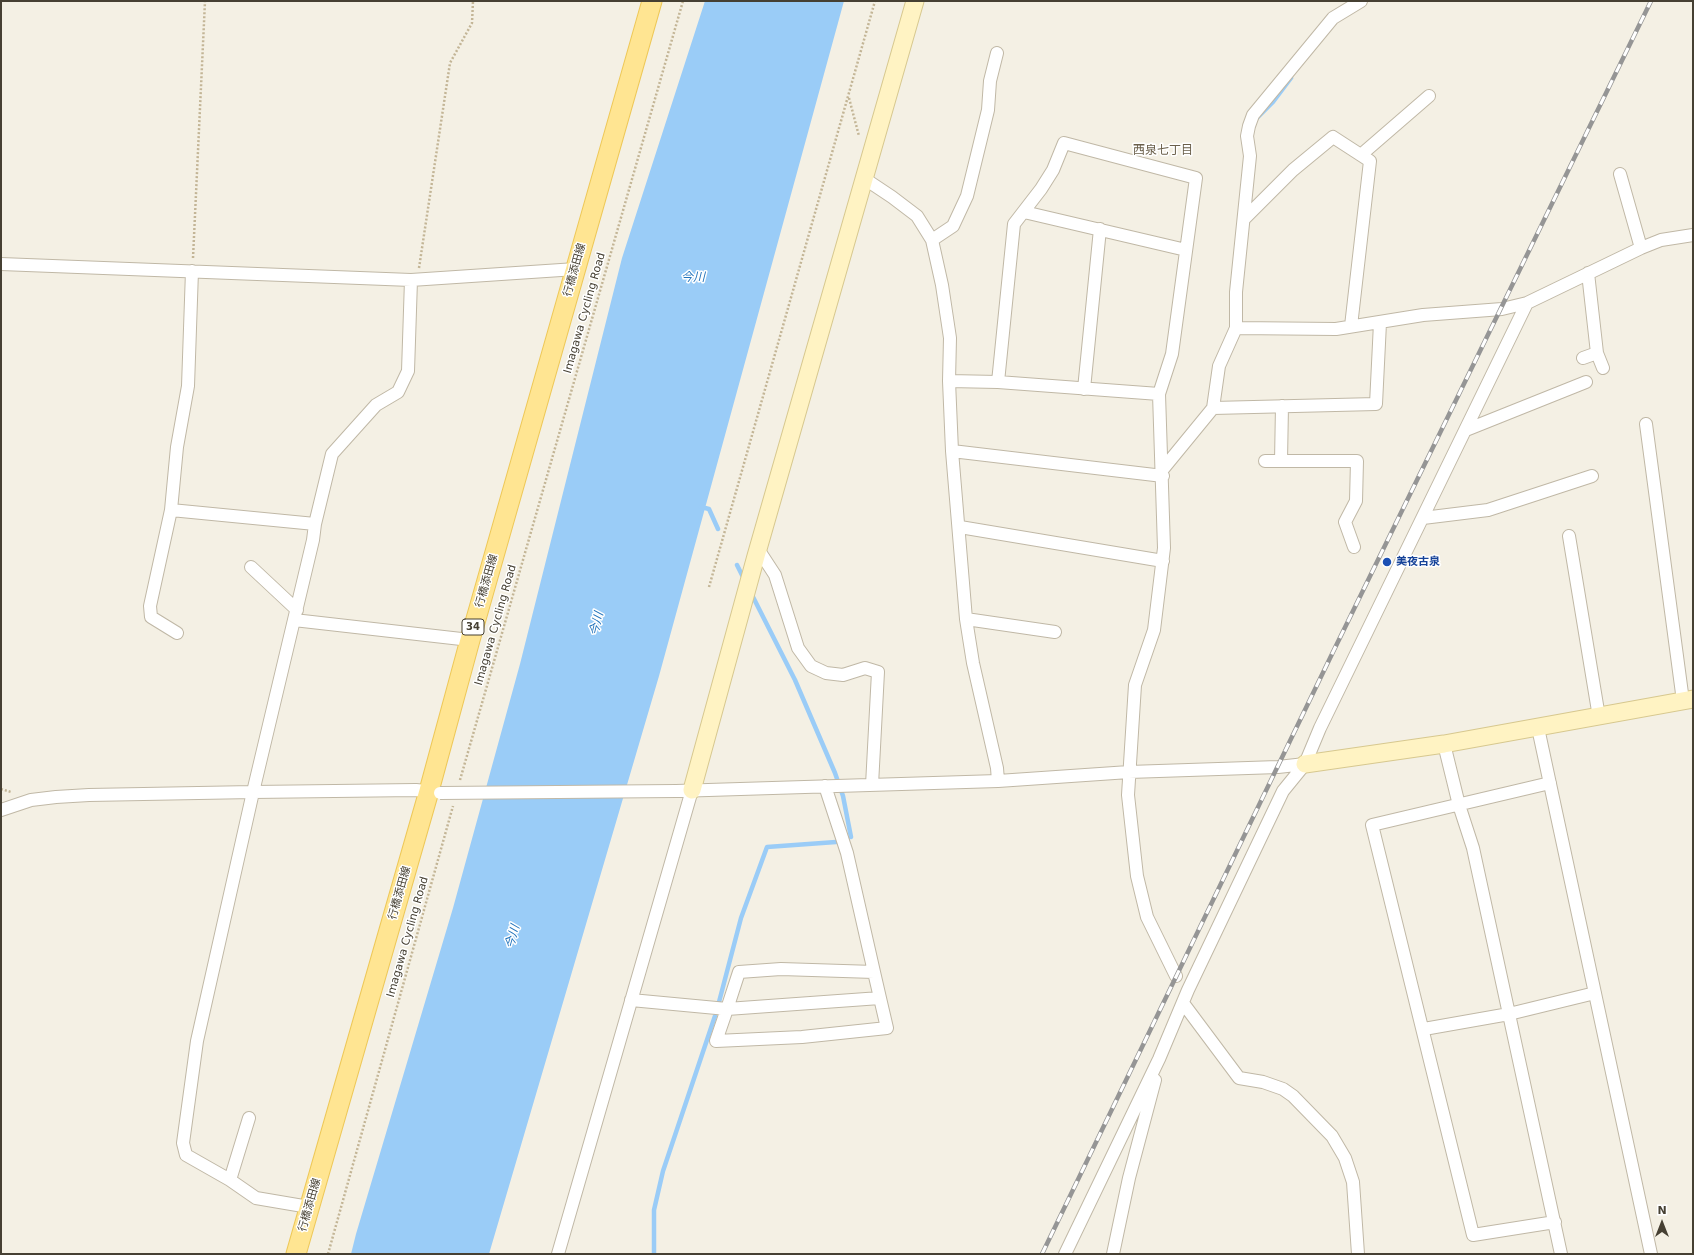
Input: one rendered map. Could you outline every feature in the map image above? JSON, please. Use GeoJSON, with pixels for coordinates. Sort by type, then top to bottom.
{"type":"FeatureCollection","features":[{"type":"Feature","properties":{"kind":"main road","name":"行橋添田線"},"geometry":{"type":"LineString","coordinates":[[296,1254],[434,792],[470,640],[652,1]]}},
{"type":"Feature","properties":{"kind":"street"},"geometry":{"type":"LineString","coordinates":[[558,1254],[631,1000],[684,791],[743,603],[915,1]]}},
{"type":"Feature","properties":{"kind":"street"},"geometry":{"type":"LineString","coordinates":[[1163,472],[1213,408],[1219,366],[1236,328],[1236,292],[1242,225],[1245,218],[1247,176],[1250,156],[1247,136],[1253,115],[1333,18],[1361,1]]}},
{"type":"Feature","properties":{"kind":"street"},"geometry":{"type":"LineString","coordinates":[[932,240],[953,226],[967,196],[988,110],[990,81],[997,53]]}},
{"type":"Feature","properties":{"kind":"street"},"geometry":{"type":"LineString","coordinates":[[1362,154],[1429,96]]}},
{"type":"Feature","properties":{"kind":"street"},"geometry":{"type":"LineString","coordinates":[[1245,218],[1293,170],[1333,137],[1362,154],[1370,161],[1351,326]]}},
{"type":"Feature","properties":{"kind":"street"},"geometry":{"type":"LineString","coordinates":[[998,382],[1014,224],[1053,170],[1064,143],[1196,178],[1172,354],[1159,394],[1163,472],[1163,561],[1154,630],[1135,685],[1128,795],[1137,876],[1147,917],[1176,976]]}},
{"type":"Feature","properties":{"kind":"street"},"geometry":{"type":"LineString","coordinates":[[1620,174],[1641,248]]}},
{"type":"Feature","properties":{"kind":"street"},"geometry":{"type":"LineString","coordinates":[[864,179],[892,197],[916,216],[932,240],[949,325],[949,381],[952,451],[960,527],[959,534],[966,619],[973,662],[998,781]]}},
{"type":"Feature","properties":{"kind":"street"},"geometry":{"type":"LineString","coordinates":[[1024,212],[1186,250]]}},
{"type":"Feature","properties":{"kind":"street"},"geometry":{"type":"LineString","coordinates":[[1084,389],[1100,229]]}},
{"type":"Feature","properties":{"kind":"street"},"geometry":{"type":"LineString","coordinates":[[1236,328],[1336,329],[1423,315],[1470,313],[1502,309],[1528,303],[1588,273],[1661,240],[1693,235]]}},
{"type":"Feature","properties":{"kind":"street"},"geometry":{"type":"LineString","coordinates":[[1,264],[414,280],[576,269]]}},
{"type":"Feature","properties":{"kind":"street"},"geometry":{"type":"LineString","coordinates":[[177,633],[151,618],[150,606],[171,510],[178,447],[188,386],[192,271]]}},
{"type":"Feature","properties":{"kind":"street"},"geometry":{"type":"LineString","coordinates":[[1588,273],[1596,353],[1603,368]]}},
{"type":"Feature","properties":{"kind":"street"},"geometry":{"type":"LineString","coordinates":[[309,1207],[256,1198],[230,1180],[186,1155],[183,1143],[183,1130],[197,1041],[253,792],[332,454],[376,405],[398,392],[408,372],[414,280]]}},
{"type":"Feature","properties":{"kind":"street"},"geometry":{"type":"LineString","coordinates":[[1065,1254],[1159,1059],[1183,1003],[1282,791],[1305,764],[1320,728],[1528,303]]}},
{"type":"Feature","properties":{"kind":"street"},"geometry":{"type":"LineString","coordinates":[[1213,408],[1376,404],[1380,323]]}},
{"type":"Feature","properties":{"kind":"street"},"geometry":{"type":"LineString","coordinates":[[1583,358],[1596,353]]}},
{"type":"Feature","properties":{"kind":"street"},"geometry":{"type":"LineString","coordinates":[[949,381],[998,382],[1159,394]]}},
{"type":"Feature","properties":{"kind":"street"},"geometry":{"type":"LineString","coordinates":[[1466,430],[1586,382]]}},
{"type":"Feature","properties":{"kind":"street"},"geometry":{"type":"LineString","coordinates":[[1281,461],[1282,406]]}},
{"type":"Feature","properties":{"kind":"street"},"geometry":{"type":"LineString","coordinates":[[1,810],[31,800],[56,797],[253,792],[684,791],[998,781],[1129,772],[1278,767],[1444,744],[1688,700],[1646,424]]}},
{"type":"Feature","properties":{"kind":"street"},"geometry":{"type":"LineString","coordinates":[[952,451],[1163,472]]}},
{"type":"Feature","properties":{"kind":"street"},"geometry":{"type":"LineString","coordinates":[[1265,461],[1357,461],[1356,501],[1345,522],[1354,547]]}},
{"type":"Feature","properties":{"kind":"street"},"geometry":{"type":"LineString","coordinates":[[1423,518],[1488,510],[1592,476]]}},
{"type":"Feature","properties":{"kind":"street"},"geometry":{"type":"LineString","coordinates":[[171,510],[315,524]]}},
{"type":"Feature","properties":{"kind":"street"},"geometry":{"type":"LineString","coordinates":[[960,527],[1163,561]]}},
{"type":"Feature","properties":{"kind":"street"},"geometry":{"type":"LineString","coordinates":[[1569,536],[1599,717]]}},
{"type":"Feature","properties":{"kind":"street"},"geometry":{"type":"LineString","coordinates":[[757,552],[775,576],[798,648],[811,666],[826,673],[843,675],[865,668],[878,672],[872,785]]}},
{"type":"Feature","properties":{"kind":"street"},"geometry":{"type":"LineString","coordinates":[[251,567],[295,615],[470,640]]}},
{"type":"Feature","properties":{"kind":"street"},"geometry":{"type":"LineString","coordinates":[[966,619],[1055,632]]}},
{"type":"Feature","properties":{"kind":"street"},"geometry":{"type":"LineString","coordinates":[[1538,728],[1651,1254]]}},
{"type":"Feature","properties":{"kind":"street"},"geometry":{"type":"LineString","coordinates":[[1444,744],[1459,805],[1473,848],[1561,1254]]}},
{"type":"Feature","properties":{"kind":"street"},"geometry":{"type":"LineString","coordinates":[[1550,783],[1372,825],[1424,1029],[1473,1235],[1555,1222]]}},
{"type":"Feature","properties":{"kind":"street"},"geometry":{"type":"LineString","coordinates":[[827,786],[847,853],[887,1028],[802,1037],[716,1041],[738,972],[781,969],[874,972]]}},
{"type":"Feature","properties":{"kind":"street"},"geometry":{"type":"LineString","coordinates":[[1424,1029],[1509,1014],[1595,993]]}},
{"type":"Feature","properties":{"kind":"street"},"geometry":{"type":"LineString","coordinates":[[631,1000],[727,1009],[880,998]]}},
{"type":"Feature","properties":{"kind":"street"},"geometry":{"type":"LineString","coordinates":[[1183,1003],[1239,1078],[1263,1082],[1283,1089],[1293,1096],[1332,1136],[1345,1158],[1353,1182],[1358,1254]]}},
{"type":"Feature","properties":{"kind":"street"},"geometry":{"type":"LineString","coordinates":[[1113,1254],[1129,1178],[1146,1120],[1159,1059]]}},
{"type":"Feature","properties":{"kind":"street"},"geometry":{"type":"LineString","coordinates":[[230,1180],[249,1118]]}},
{"type":"Feature","properties":{"kind":"path"},"geometry":{"type":"LineString","coordinates":[[192,271],[205,1]]}},
{"type":"Feature","properties":{"kind":"path"},"geometry":{"type":"LineString","coordinates":[[414,280],[450,63],[472,23],[473,1]]}},
{"type":"Feature","properties":{"kind":"path","name":"Imagawa Cycling Road"},"geometry":{"type":"LineString","coordinates":[[458,786],[683,1]]}},
{"type":"Feature","properties":{"kind":"path"},"geometry":{"type":"LineString","coordinates":[[710,587],[849,98],[875,1]]}},
{"type":"Feature","properties":{"kind":"path"},"geometry":{"type":"LineString","coordinates":[[849,98],[864,157],[870,161]]}},
{"type":"Feature","properties":{"kind":"path","name":"Imagawa Cycling Road"},"geometry":{"type":"LineString","coordinates":[[328,1254],[454,802]]}},
{"type":"Feature","properties":{"kind":"water","name":"今川"},"geometry":{"type":"Polygon","coordinates":[[[705,1],[844,1],[659,676],[489,1254],[351,1254],[453,908],[520,664],[622,258],[705,1]]]}},
{"type":"Feature","properties":{"kind":"waterway"},"geometry":{"type":"LineString","coordinates":[[1257,118],[1273,102],[1291,78]]}},
{"type":"Feature","properties":{"kind":"waterway"},"geometry":{"type":"LineString","coordinates":[[701,507],[709,509],[718,529]]}},
{"type":"Feature","properties":{"kind":"waterway"},"geometry":{"type":"LineString","coordinates":[[737,565],[744,579]]}},
{"type":"Feature","properties":{"kind":"waterway"},"geometry":{"type":"LineString","coordinates":[[751,593],[795,680],[835,773],[843,796],[851,837]]}},
{"type":"Feature","properties":{"kind":"waterway"},"geometry":{"type":"LineString","coordinates":[[719,1002],[741,918],[767,847],[836,842]]}},
{"type":"Feature","properties":{"kind":"waterway"},"geometry":{"type":"LineString","coordinates":[[654,1254],[654,1210],[663,1171],[715,1016]]}},
{"type":"Feature","properties":{"kind":"railway"},"geometry":{"type":"LineString","coordinates":[[1042,1254],[1332,654],[1651,1]]}},
{"type":"Feature","properties":{"kind":"place","name":"美夜古泉"},"geometry":{"type":"Point","coordinates":[1387,562]}},
{"type":"Feature","properties":{"kind":"district","name":"西泉七丁目"},"geometry":{"type":"Point","coordinates":[1163,151]}}]}
